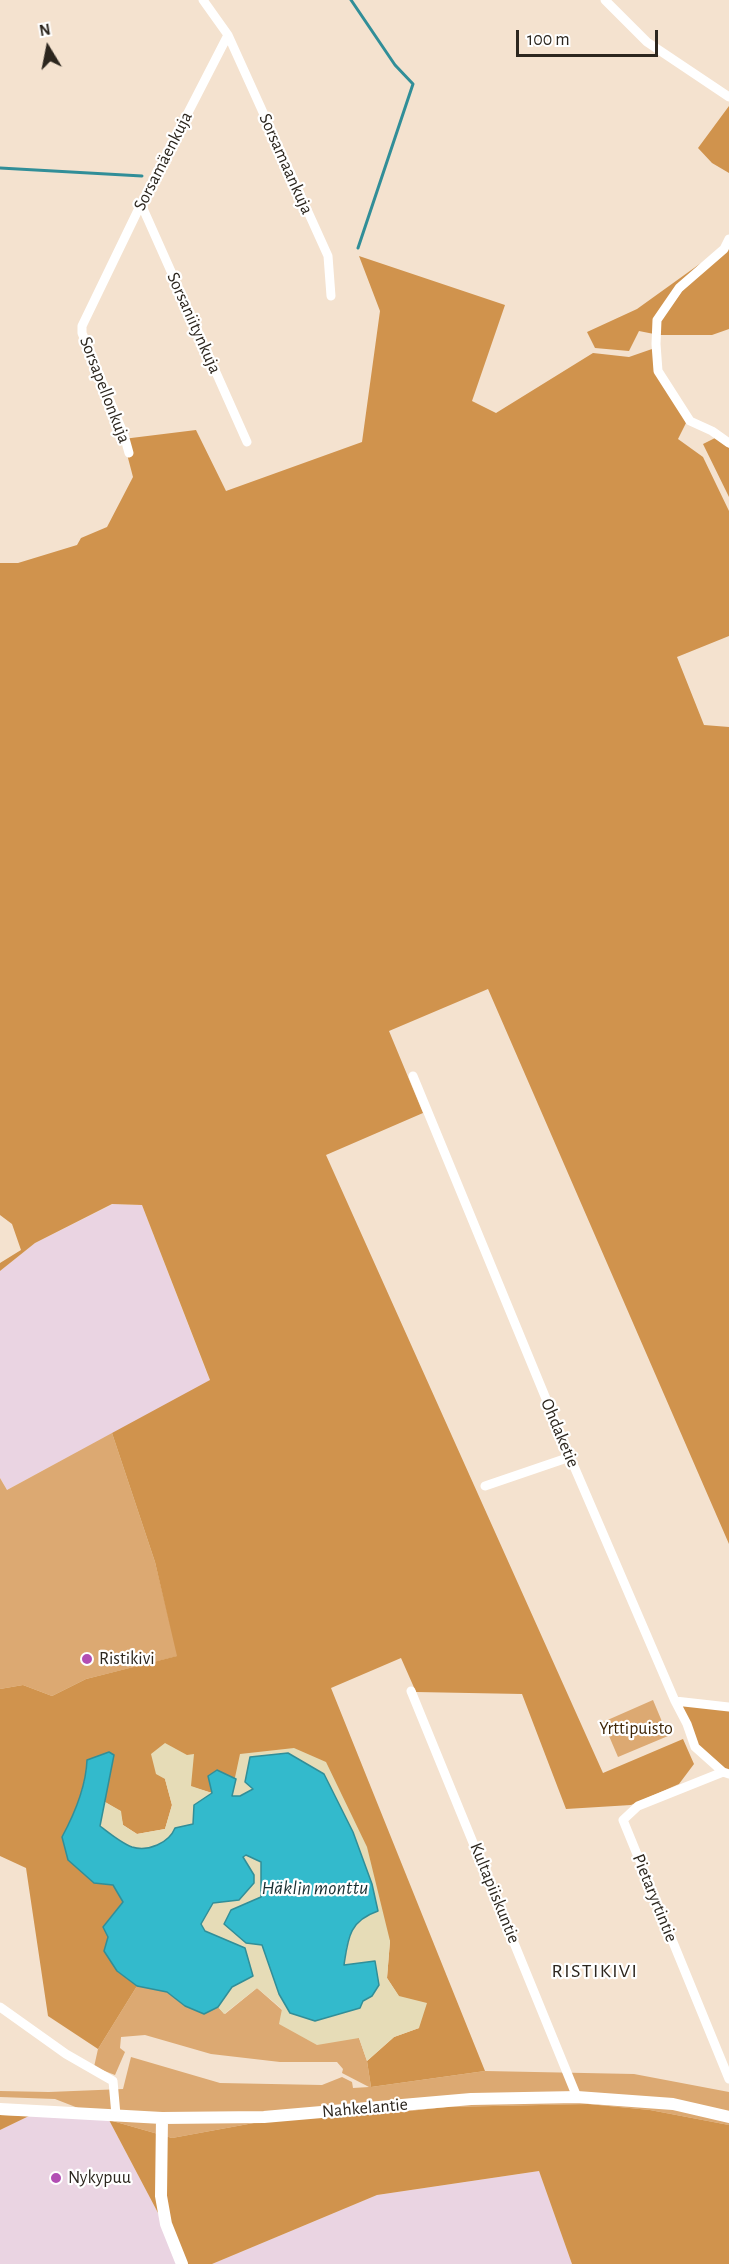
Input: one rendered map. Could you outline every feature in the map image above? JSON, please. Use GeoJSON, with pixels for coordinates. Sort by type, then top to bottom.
{"type":"FeatureCollection","features":[{"type":"Feature","properties":{"kind":"main road","name":"Nahkelantie"},"geometry":{"type":"LineString","coordinates":[[0,2109],[162,2118],[264,2117],[471,2099],[577,2097],[673,2104],[729,2117]]}},
{"type":"Feature","properties":{"kind":"main road"},"geometry":{"type":"LineString","coordinates":[[162,2118],[161,2196],[166,2224],[182,2264]]}},
{"type":"Feature","properties":{"kind":"street"},"geometry":{"type":"LineString","coordinates":[[203,0],[228,35]]}},
{"type":"Feature","properties":{"kind":"street"},"geometry":{"type":"LineString","coordinates":[[605,0],[647,42],[729,97]]}},
{"type":"Feature","properties":{"kind":"street","name":"Sorsamäenkuja"},"geometry":{"type":"LineString","coordinates":[[82,326],[141,204],[228,35]]}},
{"type":"Feature","properties":{"kind":"street","name":"Sorsamaankuja"},"geometry":{"type":"LineString","coordinates":[[228,35],[328,256],[331,296]]}},
{"type":"Feature","properties":{"kind":"street","name":"Sorsaniitynkuja"},"geometry":{"type":"LineString","coordinates":[[141,204],[247,442]]}},
{"type":"Feature","properties":{"kind":"street"},"geometry":{"type":"LineString","coordinates":[[729,239],[724,249],[679,288],[657,320],[656,344],[658,371],[690,421],[712,431],[729,443]]}},
{"type":"Feature","properties":{"kind":"street","name":"Sorsapellonkuja"},"geometry":{"type":"LineString","coordinates":[[82,326],[82,333],[124,435],[129,453]]}},
{"type":"Feature","properties":{"kind":"street","name":"Ohdaketie"},"geometry":{"type":"LineString","coordinates":[[413,1076],[570,1457],[687,1724],[694,1747],[726,1773]]}},
{"type":"Feature","properties":{"kind":"street"},"geometry":{"type":"LineString","coordinates":[[485,1486],[570,1457]]}},
{"type":"Feature","properties":{"kind":"street","name":"Kultapiiskuntie"},"geometry":{"type":"LineString","coordinates":[[411,1691],[577,2097]]}},
{"type":"Feature","properties":{"kind":"street"},"geometry":{"type":"LineString","coordinates":[[675,1701],[729,1707]]}},
{"type":"Feature","properties":{"kind":"street","name":"Pietaryrtintie"},"geometry":{"type":"LineString","coordinates":[[726,1773],[638,1806],[623,1820],[729,2079]]}},
{"type":"Feature","properties":{"kind":"street"},"geometry":{"type":"LineString","coordinates":[[0,2007],[66,2054],[113,2081],[116,2115]]}},
{"type":"Feature","properties":{"kind":"shaded area"},"geometry":{"type":"Polygon","coordinates":[[[729,106],[729,173],[712,163],[698,148],[729,106]]]}},
{"type":"Feature","properties":{"kind":"shaded area"},"geometry":{"type":"Polygon","coordinates":[[[729,247],[729,329],[712,335],[660,335],[661,320],[682,291],[729,247]]]}},
{"type":"Feature","properties":{"kind":"shaded area"},"geometry":{"type":"Polygon","coordinates":[[[359,256],[505,305],[472,401],[496,413],[593,353],[629,357],[652,349],[686,423],[678,439],[703,457],[729,511],[729,636],[677,657],[704,725],[729,727],[729,1544],[488,989],[389,1031],[423,1113],[326,1155],[603,1773],[683,1739],[694,1764],[679,1784],[631,1805],[566,1809],[522,1694],[416,1692],[401,1658],[331,1688],[485,2071],[371,2087],[367,2061],[394,2037],[419,2028],[387,1978],[390,1941],[241,1754],[236,1779],[217,1770],[212,1793],[165,1779],[172,1805],[165,1829],[137,1834],[123,1825],[120,1811],[105,1802],[113,1755],[87,1760],[79,1800],[62,1837],[94,1883],[113,1885],[123,1902],[103,1927],[117,1971],[137,1986],[98,2049],[48,2016],[26,1868],[0,1856],[0,1689],[23,1685],[52,1696],[86,1679],[177,1656],[155,1562],[112,1433],[210,1380],[142,1205],[112,1204],[35,1243],[0,1271],[0,1263],[21,1250],[12,1224],[0,1215],[0,563],[18,563],[77,545],[81,538],[107,527],[133,477],[123,439],[196,430],[226,491],[362,442],[380,311],[359,256]]]}},
{"type":"Feature","properties":{"kind":"shaded area"},"geometry":{"type":"Polygon","coordinates":[[[701,263],[677,287],[654,334],[639,331],[629,351],[595,348],[587,332],[637,309],[701,263]]]}},
{"type":"Feature","properties":{"kind":"shaded area"},"geometry":{"type":"Polygon","coordinates":[[[715,438],[729,448],[729,497],[703,444],[715,438]]]}},
{"type":"Feature","properties":{"kind":"shaded area"},"geometry":{"type":"Polygon","coordinates":[[[113,1204],[142,1205],[210,1381],[7,1490],[0,1478],[0,1271],[35,1243],[113,1204]]]}},
{"type":"Feature","properties":{"kind":"shaded area"},"geometry":{"type":"Polygon","coordinates":[[[675,1701],[729,1704],[729,1774],[695,1747],[675,1701]]]}},
{"type":"Feature","properties":{"kind":"shaded area"},"geometry":{"type":"Polygon","coordinates":[[[588,2104],[650,2110],[729,2125],[729,2264],[572,2264],[539,2171],[377,2195],[212,2264],[185,2264],[109,2120],[172,2138],[281,2118],[391,2113],[446,2107],[588,2104]]]}},
{"type":"Feature","properties":{"kind":"shaded area"},"geometry":{"type":"Polygon","coordinates":[[[0,2115],[29,2116],[0,2130],[0,2115]]]}},
{"type":"Feature","properties":{"kind":"shaded area"},"geometry":{"type":"Polygon","coordinates":[[[29,2116],[109,2120],[185,2264],[0,2264],[0,2130],[29,2116]]]}},
{"type":"Feature","properties":{"kind":"shaded area"},"geometry":{"type":"Polygon","coordinates":[[[539,2171],[572,2264],[212,2264],[377,2195],[539,2171]]]}},
{"type":"Feature","properties":{"kind":"green space"},"geometry":{"type":"Polygon","coordinates":[[[112,1433],[155,1562],[178,1656],[86,1679],[52,1696],[23,1685],[0,1689],[0,1478],[7,1490],[112,1433]]]}},
{"type":"Feature","properties":{"kind":"green space","name":"Yrttipuisto"},"geometry":{"type":"Polygon","coordinates":[[[653,1700],[668,1736],[618,1757],[603,1722],[653,1700]]]}},
{"type":"Feature","properties":{"kind":"green space"},"geometry":{"type":"Polygon","coordinates":[[[137,1986],[167,1992],[185,2006],[204,2014],[218,2007],[225,2014],[257,1988],[282,2010],[359,2038],[367,2061],[371,2087],[485,2071],[634,2074],[729,2092],[729,2125],[650,2110],[588,2104],[446,2107],[391,2113],[281,2118],[172,2138],[109,2120],[55,2099],[0,2097],[0,2091],[123,2089],[131,2057],[220,2083],[322,2085],[342,2077],[352,2082],[353,2088],[369,2087],[342,2073],[343,2069],[337,2062],[280,2062],[211,2054],[145,2035],[121,2037],[120,2048],[125,2052],[115,2075],[94,2067],[98,2049],[137,1986]]]}},
{"type":"Feature","properties":{"kind":"sand"},"geometry":{"type":"Polygon","coordinates":[[[165,1743],[187,1755],[194,1754],[191,1786],[212,1793],[193,1824],[176,1828],[168,1838],[157,1845],[145,1848],[132,1847],[100,1826],[105,1802],[121,1811],[123,1825],[137,1834],[165,1829],[172,1805],[165,1779],[156,1774],[151,1754],[165,1743]]]}},
{"type":"Feature","properties":{"kind":"sand"},"geometry":{"type":"Polygon","coordinates":[[[294,1748],[326,1762],[367,1847],[390,1941],[387,1978],[399,1996],[427,2003],[419,2028],[394,2037],[367,2061],[359,2038],[317,2045],[279,2024],[282,2009],[257,1988],[224,2014],[218,2007],[232,1987],[253,1976],[245,1948],[205,1931],[201,1924],[213,1903],[239,1900],[254,1875],[243,1856],[246,1855],[261,1862],[261,1898],[231,1910],[224,1924],[235,1933],[262,1945],[279,1994],[344,1965],[349,1938],[356,1925],[378,1910],[362,1857],[324,1774],[253,1789],[240,1796],[231,1796],[240,1754],[294,1748]]]}},
{"type":"Feature","properties":{"kind":"water","name":"Häklin monttu"},"geometry":{"type":"Polygon","coordinates":[[[109,1752],[114,1755],[100,1826],[115,1838],[138,1848],[157,1845],[168,1838],[175,1828],[193,1824],[194,1805],[212,1793],[208,1776],[217,1770],[236,1779],[232,1796],[240,1796],[253,1789],[245,1782],[250,1757],[288,1753],[324,1774],[353,1832],[372,1884],[378,1911],[368,1915],[356,1925],[349,1939],[344,1965],[375,1961],[379,1985],[372,1996],[363,2001],[360,2008],[315,2021],[290,2013],[279,1994],[262,1945],[246,1943],[224,1924],[231,1910],[261,1897],[261,1862],[246,1855],[243,1857],[254,1875],[254,1883],[239,1900],[213,1903],[201,1924],[205,1931],[245,1948],[253,1976],[232,1987],[218,2007],[204,2014],[185,2006],[167,1992],[137,1986],[117,1971],[104,1951],[108,1937],[103,1927],[123,1902],[113,1885],[94,1883],[68,1860],[62,1837],[79,1800],[87,1760],[109,1752]]]}},
{"type":"Feature","properties":{"kind":"waterway"},"geometry":{"type":"LineString","coordinates":[[351,0],[395,65],[413,84],[358,248]]}},
{"type":"Feature","properties":{"kind":"waterway"},"geometry":{"type":"LineString","coordinates":[[0,168],[142,176]]}},
{"type":"Feature","properties":{"kind":"place","name":"Ristikivi"},"geometry":{"type":"Point","coordinates":[87,1659]}},
{"type":"Feature","properties":{"kind":"place","name":"Nykypuu"},"geometry":{"type":"Point","coordinates":[56,2178]}},
{"type":"Feature","properties":{"kind":"district","name":"RISTIKIVI"},"geometry":{"type":"Point","coordinates":[595,1971]}}]}
